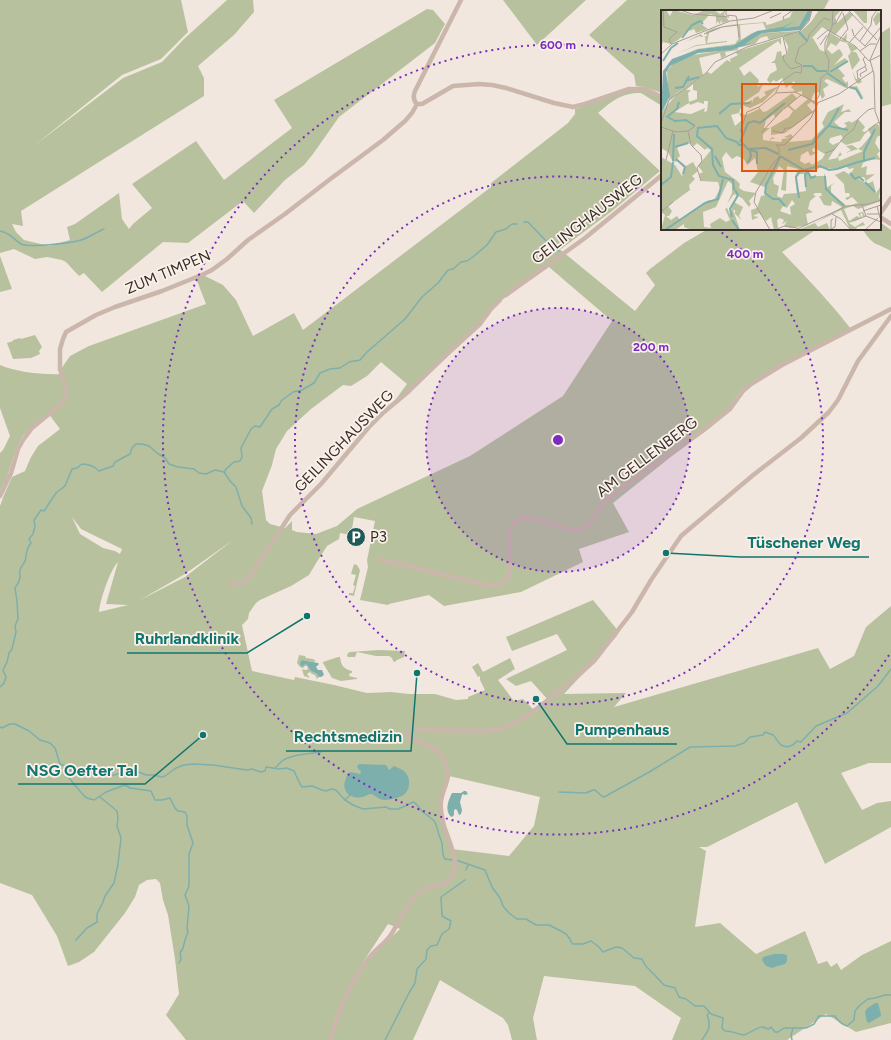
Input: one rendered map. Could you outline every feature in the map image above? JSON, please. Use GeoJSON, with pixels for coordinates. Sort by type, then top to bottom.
{"type":"FeatureCollection","features":[{"type":"Feature","properties":{"kind":"street"},"geometry":{"type":"LineString","coordinates":[[461,0],[413,94],[414,100],[417,104],[422,104],[453,86],[479,84],[506,88],[554,103],[573,107],[628,88],[645,89],[661,97]]}},
{"type":"Feature","properties":{"kind":"street","name":"ZUM TIMPEN"},"geometry":{"type":"LineString","coordinates":[[0,496],[11,473],[18,449],[23,440],[32,428],[64,400],[66,389],[60,369],[60,349],[66,332],[96,315],[162,291],[212,270],[248,240],[281,218],[383,140],[405,121],[417,104]]}},
{"type":"Feature","properties":{"kind":"street","name":"GEILINGHAUSWEG"},"geometry":{"type":"LineString","coordinates":[[506,295],[586,238],[661,176]]}},
{"type":"Feature","properties":{"kind":"street"},"geometry":{"type":"LineString","coordinates":[[881,213],[891,198]]}},
{"type":"Feature","properties":{"kind":"street"},"geometry":{"type":"LineString","coordinates":[[881,218],[891,224]]}},
{"type":"Feature","properties":{"kind":"street","name":"GEILINGHAUSWEG"},"geometry":{"type":"LineString","coordinates":[[230,585],[242,582],[249,578],[290,515],[321,484],[384,412],[408,392],[480,324],[500,300]]}},
{"type":"Feature","properties":{"kind":"street","name":"AM GELLENBERG"},"geometry":{"type":"LineString","coordinates":[[379,560],[490,586],[500,584],[505,581],[508,575],[510,566],[510,532],[516,521],[524,518],[534,519],[572,530],[580,529],[586,526],[605,501],[710,425],[730,408],[747,387],[782,365],[891,309]]}},
{"type":"Feature","properties":{"kind":"street"},"geometry":{"type":"LineString","coordinates":[[330,1040],[339,1012],[350,989],[373,952],[390,936],[412,901],[422,891],[449,881],[455,867],[452,848],[444,826],[441,811],[442,795],[449,775],[448,769],[444,759],[438,751],[430,745],[408,736],[408,732],[411,730],[485,731],[505,728],[530,714],[571,682],[595,660],[632,612],[651,580],[681,536],[752,476],[801,438],[829,412],[838,400],[858,361],[891,316]]}},
{"type":"Feature","properties":{"kind":"green space"},"geometry":{"type":"Polygon","coordinates":[[[0,0],[181,0],[188,32],[161,59],[122,75],[35,145],[123,78],[162,62],[184,39],[227,0],[253,0],[254,12],[234,35],[198,66],[204,78],[204,96],[21,211],[23,226],[12,224],[16,232],[24,240],[49,246],[70,240],[67,227],[75,224],[119,193],[122,219],[129,229],[152,208],[132,184],[196,141],[224,180],[292,128],[274,100],[427,9],[433,10],[445,24],[435,43],[339,117],[304,165],[285,180],[254,213],[243,201],[188,243],[163,242],[102,292],[84,273],[79,276],[66,262],[62,260],[47,257],[35,259],[14,249],[0,253],[0,0]]]}},
{"type":"Feature","properties":{"kind":"green space"},"geometry":{"type":"Polygon","coordinates":[[[503,0],[586,0],[537,45],[503,0]]]}},
{"type":"Feature","properties":{"kind":"green space"},"geometry":{"type":"Polygon","coordinates":[[[627,0],[829,0],[824,10],[661,10],[661,93],[636,86],[634,75],[589,35],[627,0]]]}},
{"type":"Feature","properties":{"kind":"green space"},"geometry":{"type":"Polygon","coordinates":[[[890,27],[891,104],[881,107],[881,33],[890,27]]]}},
{"type":"Feature","properties":{"kind":"green space"},"geometry":{"type":"Polygon","coordinates":[[[644,90],[652,92],[661,98],[661,105],[641,93],[628,94],[617,98],[598,113],[660,171],[612,211],[561,249],[557,247],[635,311],[655,285],[646,273],[684,243],[706,230],[815,230],[782,252],[809,280],[851,329],[781,365],[742,389],[730,407],[731,408],[710,428],[613,503],[629,532],[579,549],[583,562],[521,592],[444,606],[429,595],[388,605],[360,600],[368,567],[367,560],[375,521],[354,517],[351,535],[340,533],[339,539],[327,546],[309,575],[291,586],[260,600],[249,613],[248,619],[242,625],[252,671],[294,680],[295,677],[367,693],[391,692],[435,694],[456,700],[468,699],[468,697],[485,690],[480,680],[480,676],[478,677],[472,667],[478,663],[483,672],[510,658],[515,669],[498,680],[514,701],[523,699],[536,712],[549,701],[531,681],[516,686],[506,679],[567,650],[557,634],[512,651],[506,637],[593,600],[619,632],[564,694],[626,693],[614,707],[818,648],[830,669],[854,656],[866,627],[891,606],[891,763],[869,763],[841,773],[862,810],[877,803],[891,801],[891,827],[825,864],[797,802],[707,847],[699,847],[706,851],[695,927],[720,923],[756,954],[805,931],[818,964],[827,961],[831,967],[837,963],[841,970],[862,955],[891,941],[891,1023],[856,1032],[826,1014],[787,1040],[672,1040],[681,1018],[635,986],[544,976],[533,1018],[537,1040],[512,1040],[508,1025],[503,1018],[440,980],[413,1040],[331,1040],[346,1000],[356,980],[375,953],[400,929],[388,924],[360,967],[342,1001],[329,1040],[186,1040],[166,1015],[179,994],[168,915],[163,900],[160,883],[156,879],[147,880],[139,885],[135,897],[125,913],[94,952],[79,962],[68,966],[57,936],[32,895],[0,883],[0,506],[12,477],[25,471],[38,446],[60,429],[48,413],[23,436],[14,453],[7,476],[0,491],[0,453],[10,436],[0,408],[0,365],[14,370],[46,374],[61,374],[61,369],[70,356],[89,346],[206,304],[196,278],[203,275],[223,285],[236,300],[253,336],[294,313],[303,330],[491,187],[491,183],[568,123],[575,114],[575,109],[625,91],[644,90]],[[549,267],[496,304],[475,331],[410,392],[395,404],[396,399],[407,384],[381,362],[367,376],[351,386],[343,385],[311,409],[287,431],[276,449],[272,465],[262,491],[266,520],[270,524],[285,528],[292,521],[292,530],[316,534],[337,526],[357,509],[470,456],[563,396],[612,321],[549,267]],[[72,517],[80,534],[103,548],[120,554],[122,549],[81,529],[72,517]],[[233,540],[185,574],[140,600],[185,577],[233,540]],[[118,562],[103,593],[99,612],[128,605],[106,604],[118,562]],[[449,776],[441,810],[445,830],[452,849],[509,856],[534,826],[540,797],[449,776]]]}},
{"type":"Feature","properties":{"kind":"green space"},"geometry":{"type":"Polygon","coordinates":[[[881,223],[891,230],[891,251],[874,243],[863,230],[881,230],[881,223]]]}},
{"type":"Feature","properties":{"kind":"green space"},"geometry":{"type":"Polygon","coordinates":[[[0,256],[12,289],[0,292],[0,256]]]}},
{"type":"Feature","properties":{"kind":"green space"},"geometry":{"type":"Polygon","coordinates":[[[35,335],[42,347],[39,351],[40,354],[31,358],[13,359],[7,343],[20,338],[35,335]]]}},
{"type":"Feature","properties":{"kind":"green space"},"geometry":{"type":"Polygon","coordinates":[[[354,564],[357,565],[360,570],[354,596],[349,595],[349,593],[353,593],[355,586],[353,585],[356,575],[351,574],[354,564]]]}},
{"type":"Feature","properties":{"kind":"green space"},"geometry":{"type":"Polygon","coordinates":[[[379,650],[405,651],[404,657],[395,662],[389,656],[376,656],[357,652],[355,657],[347,656],[350,652],[379,650]]]}},
{"type":"Feature","properties":{"kind":"green space"},"geometry":{"type":"Polygon","coordinates":[[[299,655],[316,661],[313,662],[302,660],[307,665],[311,671],[317,674],[319,677],[317,679],[315,675],[310,672],[307,674],[310,678],[304,676],[302,669],[308,669],[307,666],[303,668],[297,663],[299,655]]]}},
{"type":"Feature","properties":{"kind":"green space"},"geometry":{"type":"Polygon","coordinates":[[[340,657],[343,667],[352,671],[349,676],[357,679],[341,681],[332,678],[323,662],[340,657]]]}},
{"type":"Feature","properties":{"kind":"water"},"geometry":{"type":"Polygon","coordinates":[[[302,660],[318,663],[319,664],[316,667],[318,670],[322,670],[324,675],[319,677],[305,664],[302,667],[300,664],[302,660]]]}},
{"type":"Feature","properties":{"kind":"water"},"geometry":{"type":"Polygon","coordinates":[[[359,764],[386,765],[389,770],[394,766],[401,769],[407,775],[409,781],[407,791],[402,796],[387,800],[371,794],[360,798],[350,795],[345,789],[345,781],[348,774],[351,772],[360,774],[361,771],[357,766],[359,764]]]}},
{"type":"Feature","properties":{"kind":"water"},"geometry":{"type":"Polygon","coordinates":[[[464,791],[468,794],[462,795],[460,802],[462,810],[461,814],[459,815],[455,809],[454,815],[452,817],[450,816],[448,813],[448,805],[452,793],[461,793],[464,791]]]}},
{"type":"Feature","properties":{"kind":"water"},"geometry":{"type":"Polygon","coordinates":[[[774,954],[787,955],[787,961],[785,964],[772,968],[766,966],[762,960],[763,957],[774,954]]]}},
{"type":"Feature","properties":{"kind":"water"},"geometry":{"type":"Polygon","coordinates":[[[875,1003],[878,1003],[881,1016],[869,1023],[867,1022],[865,1012],[875,1003]]]}},
{"type":"Feature","properties":{"kind":"waterway"},"geometry":{"type":"LineString","coordinates":[[524,222],[528,222],[549,244],[559,251]]}},
{"type":"Feature","properties":{"kind":"waterway"},"geometry":{"type":"LineString","coordinates":[[0,687],[4,683],[6,677],[3,670],[12,649],[16,632],[15,626],[18,619],[15,588],[18,584],[20,570],[25,561],[27,550],[31,543],[29,539],[33,534],[35,526],[34,520],[41,510],[44,511],[56,493],[65,486],[72,469],[85,464],[99,471],[113,466],[115,462],[130,454],[132,448],[136,444],[142,444],[149,446],[165,458],[169,464],[194,469],[199,473],[206,474],[215,470],[224,472],[234,462],[240,461],[242,457],[241,448],[251,429],[255,426],[260,427],[272,409],[279,405],[281,401],[293,392],[302,390],[314,383],[320,373],[330,369],[340,368],[349,362],[360,360],[405,319],[422,297],[438,283],[448,270],[453,269],[461,262],[467,261],[474,256],[487,245],[496,232],[506,229],[512,224],[517,224]]}},
{"type":"Feature","properties":{"kind":"waterway"},"geometry":{"type":"LineString","coordinates":[[0,231],[9,235],[21,244],[33,245],[79,241],[104,229]]}},
{"type":"Feature","properties":{"kind":"waterway"},"geometry":{"type":"LineString","coordinates":[[224,472],[236,487],[242,506],[251,518],[252,524]]}},
{"type":"Feature","properties":{"kind":"waterway"},"geometry":{"type":"LineString","coordinates":[[559,792],[586,793],[595,790],[603,797],[651,771],[690,747],[735,746],[744,743],[750,737],[763,735],[765,732],[773,735],[781,745],[786,747],[791,746],[797,741],[801,742],[816,726],[847,713],[878,686],[891,669]]}},
{"type":"Feature","properties":{"kind":"waterway"},"geometry":{"type":"LineString","coordinates":[[0,727],[2,728],[10,724],[15,724],[29,731],[40,740],[50,743],[55,748],[60,764],[69,767],[75,773],[87,771],[101,776],[114,775],[127,771],[136,771],[146,775],[162,777],[176,768],[193,764],[213,765],[247,770],[252,769],[261,772],[265,771],[266,767],[279,769],[287,768],[294,771],[302,787],[312,786],[326,791],[331,789],[336,790],[345,800],[363,809],[386,807],[390,809],[398,809],[413,802],[435,822],[442,842],[444,857],[445,859],[452,860]]}},
{"type":"Feature","properties":{"kind":"waterway"},"geometry":{"type":"LineString","coordinates":[[275,768],[282,761],[291,757],[321,752]]}},
{"type":"Feature","properties":{"kind":"waterway"},"geometry":{"type":"LineString","coordinates":[[71,769],[67,775],[85,797],[94,800],[106,792],[125,785],[130,788],[151,791],[155,800],[170,798],[178,811],[185,812],[187,816],[187,825],[193,843],[189,854],[189,886],[185,895],[189,906],[188,932],[180,953],[181,959],[179,963]]}},
{"type":"Feature","properties":{"kind":"waterway"},"geometry":{"type":"LineString","coordinates":[[345,800],[350,795]]}},
{"type":"Feature","properties":{"kind":"waterway"},"geometry":{"type":"LineString","coordinates":[[76,940],[87,928],[97,922],[97,914],[105,896],[114,883],[118,864],[121,838],[117,826],[117,811],[100,797]]}},
{"type":"Feature","properties":{"kind":"waterway"},"geometry":{"type":"LineString","coordinates":[[456,860],[485,870],[492,887],[500,898],[503,906],[517,919],[526,919],[536,925],[549,925],[566,934],[573,944],[583,944],[591,941],[603,952],[616,947],[622,948],[634,958],[642,959],[645,965],[664,985],[675,988],[679,997],[686,999],[695,1006],[704,1006],[711,1014],[723,1018],[722,1028],[725,1031],[744,1035],[761,1027],[769,1029],[771,1027],[775,1032],[778,1032],[784,1028],[806,1028],[814,1024],[819,1016],[835,1016],[840,1022],[847,1026],[854,1020],[855,1011],[868,999],[891,995]]}},
{"type":"Feature","properties":{"kind":"waterway"},"geometry":{"type":"LineString","coordinates":[[466,870],[468,865]]}},
{"type":"Feature","properties":{"kind":"waterway"},"geometry":{"type":"LineString","coordinates":[[385,1040],[415,983],[417,969],[426,959],[427,950],[431,946],[437,945],[442,934],[449,929],[451,921],[442,916],[441,897],[465,880]]}},
{"type":"Feature","properties":{"kind":"waterway"},"geometry":{"type":"LineString","coordinates":[[702,1040],[709,1028],[707,1015],[709,1013]]}},
{"type":"Feature","properties":{"kind":"waterway"},"geometry":{"type":"LineString","coordinates":[[792,1040],[791,1035],[793,1028]]}},
{"type":"Feature","properties":{"kind":"place","name":"P3"},"geometry":{"type":"Point","coordinates":[356,537]}},
{"type":"Feature","properties":{"kind":"place","name":"Tüschener Weg"},"geometry":{"type":"Point","coordinates":[666,553]}},
{"type":"Feature","properties":{"kind":"place","name":"Ruhrlandklinik"},"geometry":{"type":"Point","coordinates":[307,616]}},
{"type":"Feature","properties":{"kind":"place","name":"Rechtsmedizin"},"geometry":{"type":"Point","coordinates":[417,673]}},
{"type":"Feature","properties":{"kind":"place","name":"Pumpenhaus"},"geometry":{"type":"Point","coordinates":[536,699]}},
{"type":"Feature","properties":{"kind":"place","name":"NSG Oefter Tal"},"geometry":{"type":"Point","coordinates":[203,735]}}]}
